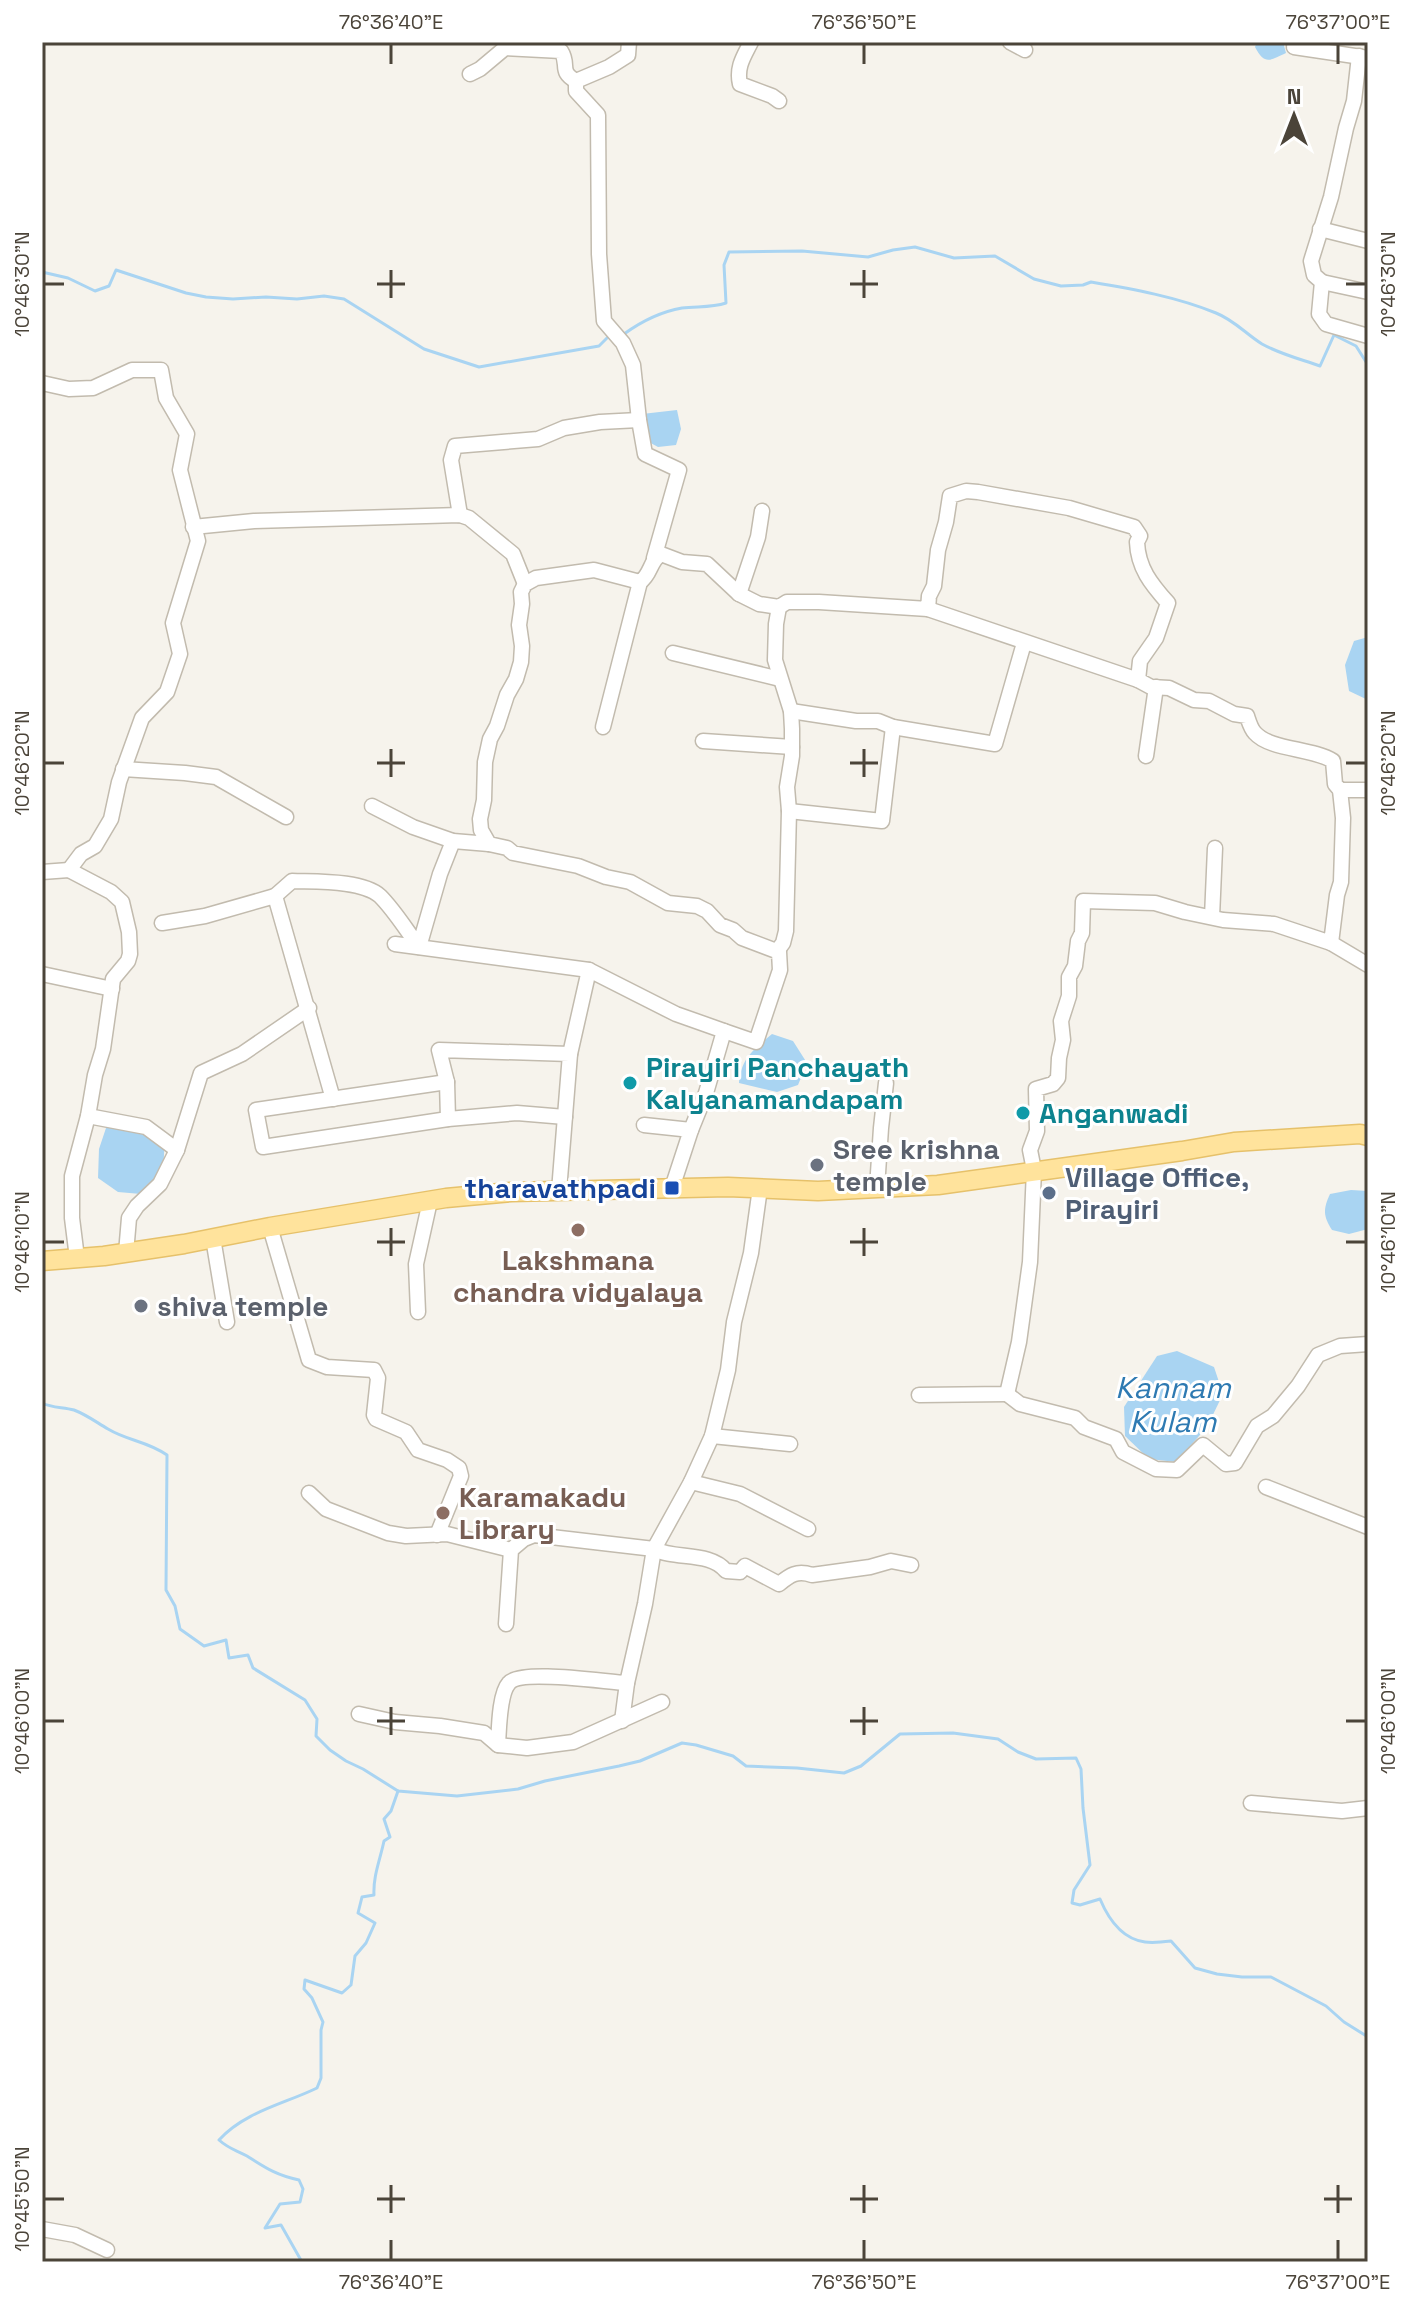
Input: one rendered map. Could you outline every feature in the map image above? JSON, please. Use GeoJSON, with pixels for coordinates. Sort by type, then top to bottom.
{"type":"FeatureCollection","features":[{"type":"Feature","properties":{"kind":"main road"},"geometry":{"type":"LineString","coordinates":[[42,1261],[126,1253],[430,1201],[511,1192],[672,1188],[818,1191],[938,1185],[1234,1142],[1368,1136]]}},
{"type":"Feature","properties":{"kind":"street"},"geometry":{"type":"LineString","coordinates":[[576,81],[628,55],[629,42]]}},
{"type":"Feature","properties":{"kind":"street"},"geometry":{"type":"LineString","coordinates":[[751,42],[740,62],[740,84],[779,101]]}},
{"type":"Feature","properties":{"kind":"street"},"geometry":{"type":"LineString","coordinates":[[1010,42],[1025,50]]}},
{"type":"Feature","properties":{"kind":"street"},"geometry":{"type":"LineString","coordinates":[[1294,47],[1364,57],[1334,183],[1311,261],[1314,275],[1322,282],[1368,292]]}},
{"type":"Feature","properties":{"kind":"street"},"geometry":{"type":"LineString","coordinates":[[470,74],[505,48],[542,49],[561,51],[565,71],[576,81]]}},
{"type":"Feature","properties":{"kind":"street"},"geometry":{"type":"LineString","coordinates":[[576,81],[576,91],[598,115],[599,254],[604,321],[623,343],[633,365],[645,454],[679,470],[654,558],[645,579],[640,582],[603,727]]}},
{"type":"Feature","properties":{"kind":"street"},"geometry":{"type":"LineString","coordinates":[[1320,229],[1368,241]]}},
{"type":"Feature","properties":{"kind":"street"},"geometry":{"type":"LineString","coordinates":[[1322,282],[1319,314],[1326,324],[1368,336]]}},
{"type":"Feature","properties":{"kind":"street"},"geometry":{"type":"LineString","coordinates":[[42,383],[69,389],[93,388],[132,370],[161,370],[166,398],[187,434],[180,470],[198,541],[173,623],[180,654],[167,692],[142,718],[123,769],[111,819],[95,846],[81,854],[69,870]]}},
{"type":"Feature","properties":{"kind":"street"},"geometry":{"type":"LineString","coordinates":[[460,515],[451,460],[455,446],[538,439],[564,428],[639,420]]}},
{"type":"Feature","properties":{"kind":"street"},"geometry":{"type":"LineString","coordinates":[[928,609],[950,496],[966,491],[1007,496],[1069,508],[1134,527],[1140,536],[1137,551],[1144,575],[1168,603],[1156,638],[1140,661],[1138,680]]}},
{"type":"Feature","properties":{"kind":"street"},"geometry":{"type":"LineString","coordinates":[[739,594],[758,537],[762,511]]}},
{"type":"Feature","properties":{"kind":"street"},"geometry":{"type":"LineString","coordinates":[[193,527],[254,521],[460,515],[469,518],[513,554],[525,584]]}},
{"type":"Feature","properties":{"kind":"street"},"geometry":{"type":"LineString","coordinates":[[654,558],[661,554],[682,562],[707,564],[739,594],[759,604],[779,607],[787,602],[819,602],[928,609],[1138,680],[1145,685],[1169,688],[1194,700],[1209,701],[1234,714],[1247,716],[1253,729],[1263,739],[1294,750],[1326,756],[1333,761],[1343,818],[1343,864],[1331,943]]}},
{"type":"Feature","properties":{"kind":"street"},"geometry":{"type":"LineString","coordinates":[[489,844],[481,830],[480,819],[485,762],[490,739],[521,662],[519,625],[521,592],[525,584],[536,578],[594,570],[640,582]]}},
{"type":"Feature","properties":{"kind":"street"},"geometry":{"type":"LineString","coordinates":[[777,951],[786,931],[787,787],[792,747],[791,711],[775,660],[779,607]]}},
{"type":"Feature","properties":{"kind":"street"},"geometry":{"type":"LineString","coordinates":[[791,711],[856,721],[878,721],[893,727],[995,744],[1024,643]]}},
{"type":"Feature","properties":{"kind":"street"},"geometry":{"type":"LineString","coordinates":[[673,653],[780,679]]}},
{"type":"Feature","properties":{"kind":"street"},"geometry":{"type":"LineString","coordinates":[[1146,756],[1156,687]]}},
{"type":"Feature","properties":{"kind":"street"},"geometry":{"type":"LineString","coordinates":[[789,811],[882,821],[893,727]]}},
{"type":"Feature","properties":{"kind":"street"},"geometry":{"type":"LineString","coordinates":[[703,741],[792,747]]}},
{"type":"Feature","properties":{"kind":"street"},"geometry":{"type":"LineString","coordinates":[[123,769],[216,777],[286,817]]}},
{"type":"Feature","properties":{"kind":"street"},"geometry":{"type":"LineString","coordinates":[[1340,790],[1368,790]]}},
{"type":"Feature","properties":{"kind":"street"},"geometry":{"type":"LineString","coordinates":[[372,806],[413,827],[453,841],[489,844],[507,848],[521,856],[565,863],[630,882],[668,903],[697,906],[707,911],[720,925],[742,938],[777,951],[781,958],[780,970],[756,1042],[676,1014],[589,970],[395,944]]}},
{"type":"Feature","properties":{"kind":"street"},"geometry":{"type":"LineString","coordinates":[[419,947],[453,841]]}},
{"type":"Feature","properties":{"kind":"street"},"geometry":{"type":"LineString","coordinates":[[1212,917],[1215,848]]}},
{"type":"Feature","properties":{"kind":"street"},"geometry":{"type":"LineString","coordinates":[[42,872],[69,870],[111,892],[122,902],[129,932],[130,954],[113,979],[103,1049],[72,1176],[77,1258]]}},
{"type":"Feature","properties":{"kind":"street"},"geometry":{"type":"LineString","coordinates":[[162,923],[205,916],[275,896],[292,881],[327,882],[367,888],[379,896],[419,947]]}},
{"type":"Feature","properties":{"kind":"street"},"geometry":{"type":"LineString","coordinates":[[275,896],[333,1099]]}},
{"type":"Feature","properties":{"kind":"street"},"geometry":{"type":"LineString","coordinates":[[1007,1394],[1019,1342],[1030,1262],[1034,1170],[1030,1150],[1037,1131],[1036,1089],[1053,1084],[1058,1078],[1063,1040],[1061,1021],[1069,996],[1069,977],[1075,966],[1082,933],[1083,901],[1155,903],[1212,917],[1274,924],[1331,943],[1368,965]]}},
{"type":"Feature","properties":{"kind":"street"},"geometry":{"type":"LineString","coordinates":[[559,1191],[570,1054],[589,970]]}},
{"type":"Feature","properties":{"kind":"street"},"geometry":{"type":"LineString","coordinates":[[42,974],[112,989]]}},
{"type":"Feature","properties":{"kind":"street"},"geometry":{"type":"LineString","coordinates":[[126,1253],[129,1218],[160,1184],[177,1150],[201,1073],[242,1054],[309,1008]]}},
{"type":"Feature","properties":{"kind":"street"},"geometry":{"type":"LineString","coordinates":[[672,1188],[706,1093],[724,1031]]}},
{"type":"Feature","properties":{"kind":"street"},"geometry":{"type":"LineString","coordinates":[[448,1119],[447,1082],[439,1050],[570,1054]]}},
{"type":"Feature","properties":{"kind":"street"},"geometry":{"type":"LineString","coordinates":[[447,1082],[256,1110],[263,1147],[448,1119],[517,1113],[565,1117]]}},
{"type":"Feature","properties":{"kind":"street"},"geometry":{"type":"LineString","coordinates":[[877,1188],[886,1083]]}},
{"type":"Feature","properties":{"kind":"street"},"geometry":{"type":"LineString","coordinates":[[88,1116],[146,1127],[177,1150]]}},
{"type":"Feature","properties":{"kind":"street"},"geometry":{"type":"LineString","coordinates":[[644,1125],[691,1130]]}},
{"type":"Feature","properties":{"kind":"street"},"geometry":{"type":"LineString","coordinates":[[622,1721],[654,1549],[712,1436],[751,1253],[760,1188]]}},
{"type":"Feature","properties":{"kind":"street"},"geometry":{"type":"LineString","coordinates":[[418,1312],[416,1264],[430,1201]]}},
{"type":"Feature","properties":{"kind":"street"},"geometry":{"type":"LineString","coordinates":[[270,1227],[309,1360],[327,1367],[374,1370],[378,1378],[376,1419],[406,1432],[418,1450],[447,1460],[459,1468],[461,1476],[437,1535]]}},
{"type":"Feature","properties":{"kind":"street"},"geometry":{"type":"LineString","coordinates":[[213,1238],[227,1322]]}},
{"type":"Feature","properties":{"kind":"street"},"geometry":{"type":"LineString","coordinates":[[919,1395],[1007,1394],[1020,1404],[1075,1418],[1084,1427],[1116,1439],[1123,1452],[1156,1469],[1177,1470],[1203,1445],[1226,1464],[1235,1463],[1257,1426],[1273,1416],[1318,1355],[1340,1346],[1368,1344]]}},
{"type":"Feature","properties":{"kind":"street"},"geometry":{"type":"LineString","coordinates":[[712,1436],[790,1444]]}},
{"type":"Feature","properties":{"kind":"street"},"geometry":{"type":"LineString","coordinates":[[691,1482],[740,1494],[808,1529]]}},
{"type":"Feature","properties":{"kind":"street"},"geometry":{"type":"LineString","coordinates":[[1266,1487],[1368,1527]]}},
{"type":"Feature","properties":{"kind":"street"},"geometry":{"type":"LineString","coordinates":[[309,1493],[326,1509],[388,1533],[406,1536],[447,1534],[511,1550]]}},
{"type":"Feature","properties":{"kind":"street"},"geometry":{"type":"LineString","coordinates":[[506,1624],[511,1550],[534,1535],[654,1549],[663,1554],[721,1564],[726,1571],[740,1572],[745,1566],[779,1584],[791,1574],[827,1573],[891,1561],[911,1565]]}},
{"type":"Feature","properties":{"kind":"street"},"geometry":{"type":"LineString","coordinates":[[498,1745],[506,1685],[516,1677],[627,1683]]}},
{"type":"Feature","properties":{"kind":"street"},"geometry":{"type":"LineString","coordinates":[[359,1714],[395,1722],[484,1733],[498,1745],[527,1748],[573,1742],[662,1702]]}},
{"type":"Feature","properties":{"kind":"street"},"geometry":{"type":"LineString","coordinates":[[1251,1803],[1342,1811],[1368,1808]]}},
{"type":"Feature","properties":{"kind":"street"},"geometry":{"type":"LineString","coordinates":[[42,2229],[75,2235],[107,2250]]}},
{"type":"Feature","properties":{"kind":"water"},"geometry":{"type":"Polygon","coordinates":[[[1257,42],[1283,42],[1286,53],[1265,59],[1255,47],[1257,42]]]}},
{"type":"Feature","properties":{"kind":"water"},"geometry":{"type":"Polygon","coordinates":[[[677,410],[681,429],[676,445],[658,447],[647,441],[642,414],[677,410]]]}},
{"type":"Feature","properties":{"kind":"water"},"geometry":{"type":"Polygon","coordinates":[[[1368,637],[1368,700],[1349,691],[1345,665],[1354,641],[1368,637]]]}},
{"type":"Feature","properties":{"kind":"water"},"geometry":{"type":"Polygon","coordinates":[[[772,1034],[793,1041],[807,1063],[798,1085],[777,1092],[739,1083],[746,1060],[772,1034]]]}},
{"type":"Feature","properties":{"kind":"water"},"geometry":{"type":"Polygon","coordinates":[[[108,1122],[165,1138],[163,1171],[141,1194],[118,1192],[98,1178],[99,1149],[108,1122]]]}},
{"type":"Feature","properties":{"kind":"water"},"geometry":{"type":"Polygon","coordinates":[[[1368,1191],[1368,1229],[1349,1234],[1332,1230],[1325,1212],[1330,1194],[1368,1191]]]}},
{"type":"Feature","properties":{"kind":"water","name":"Kannam Kulam"},"geometry":{"type":"Polygon","coordinates":[[[1177,1351],[1214,1367],[1223,1394],[1207,1427],[1176,1462],[1149,1459],[1125,1436],[1124,1407],[1157,1356],[1177,1351]]]}},
{"type":"Feature","properties":{"kind":"waterway"},"geometry":{"type":"LineString","coordinates":[[624,334],[666,312],[726,303],[724,265],[729,252],[802,251],[868,257],[915,247],[954,258],[995,256],[1034,279],[1061,286],[1091,282],[1186,302],[1222,316],[1269,348],[1320,366],[1334,335],[1356,346],[1368,365]]}},
{"type":"Feature","properties":{"kind":"waterway"},"geometry":{"type":"LineString","coordinates":[[42,272],[68,278],[95,291],[109,286],[116,270],[206,297],[297,299],[324,296],[344,299],[424,349],[479,367],[599,346],[607,338]]}},
{"type":"Feature","properties":{"kind":"waterway"},"geometry":{"type":"LineString","coordinates":[[42,1403],[74,1410],[115,1433],[167,1455],[166,1590],[175,1606],[180,1629],[204,1646],[226,1640],[229,1658],[248,1655],[253,1668],[305,1700],[317,1719],[316,1736],[330,1750],[398,1791],[457,1796],[518,1789],[640,1761],[682,1743],[733,1756],[746,1766],[844,1773],[861,1766],[900,1734],[953,1733],[998,1739],[1036,1759],[1076,1758],[1081,1769],[1090,1865],[1074,1890],[1072,1903],[1080,1905],[1100,1899],[1112,1920],[1129,1937],[1145,1942],[1171,1941],[1195,1968],[1242,1977],[1271,1977],[1326,2006],[1368,2037]]}},
{"type":"Feature","properties":{"kind":"waterway"},"geometry":{"type":"LineString","coordinates":[[302,2262],[281,2225],[265,2228],[280,2204],[300,2202],[303,2189],[299,2180],[272,2171],[219,2140],[252,2115],[317,2088],[321,2078],[323,2022],[312,1998],[304,1989],[305,1980],[342,1993],[351,1985],[355,1956],[366,1943],[375,1923],[358,1913],[362,1897],[374,1895],[384,1841],[390,1837],[384,1819],[391,1811],[398,1791]]}},
{"type":"Feature","properties":{"kind":"place","name":"Pirayiri Panchayath Kalyanamandapam"},"geometry":{"type":"Point","coordinates":[630,1083]}},
{"type":"Feature","properties":{"kind":"place","name":"Anganwadi"},"geometry":{"type":"Point","coordinates":[1023,1113]}},
{"type":"Feature","properties":{"kind":"place","name":"Sree krishna temple"},"geometry":{"type":"Point","coordinates":[817,1165]}},
{"type":"Feature","properties":{"kind":"place","name":"tharavathpadi"},"geometry":{"type":"Point","coordinates":[672,1188]}},
{"type":"Feature","properties":{"kind":"place","name":"Village Office, Pirayiri"},"geometry":{"type":"Point","coordinates":[1049,1193]}},
{"type":"Feature","properties":{"kind":"place","name":"Lakshmana chandra vidyalaya"},"geometry":{"type":"Point","coordinates":[578,1230]}},
{"type":"Feature","properties":{"kind":"place","name":"shiva temple"},"geometry":{"type":"Point","coordinates":[141,1306]}},
{"type":"Feature","properties":{"kind":"place","name":"Karamakadu Library"},"geometry":{"type":"Point","coordinates":[443,1513]}}]}
